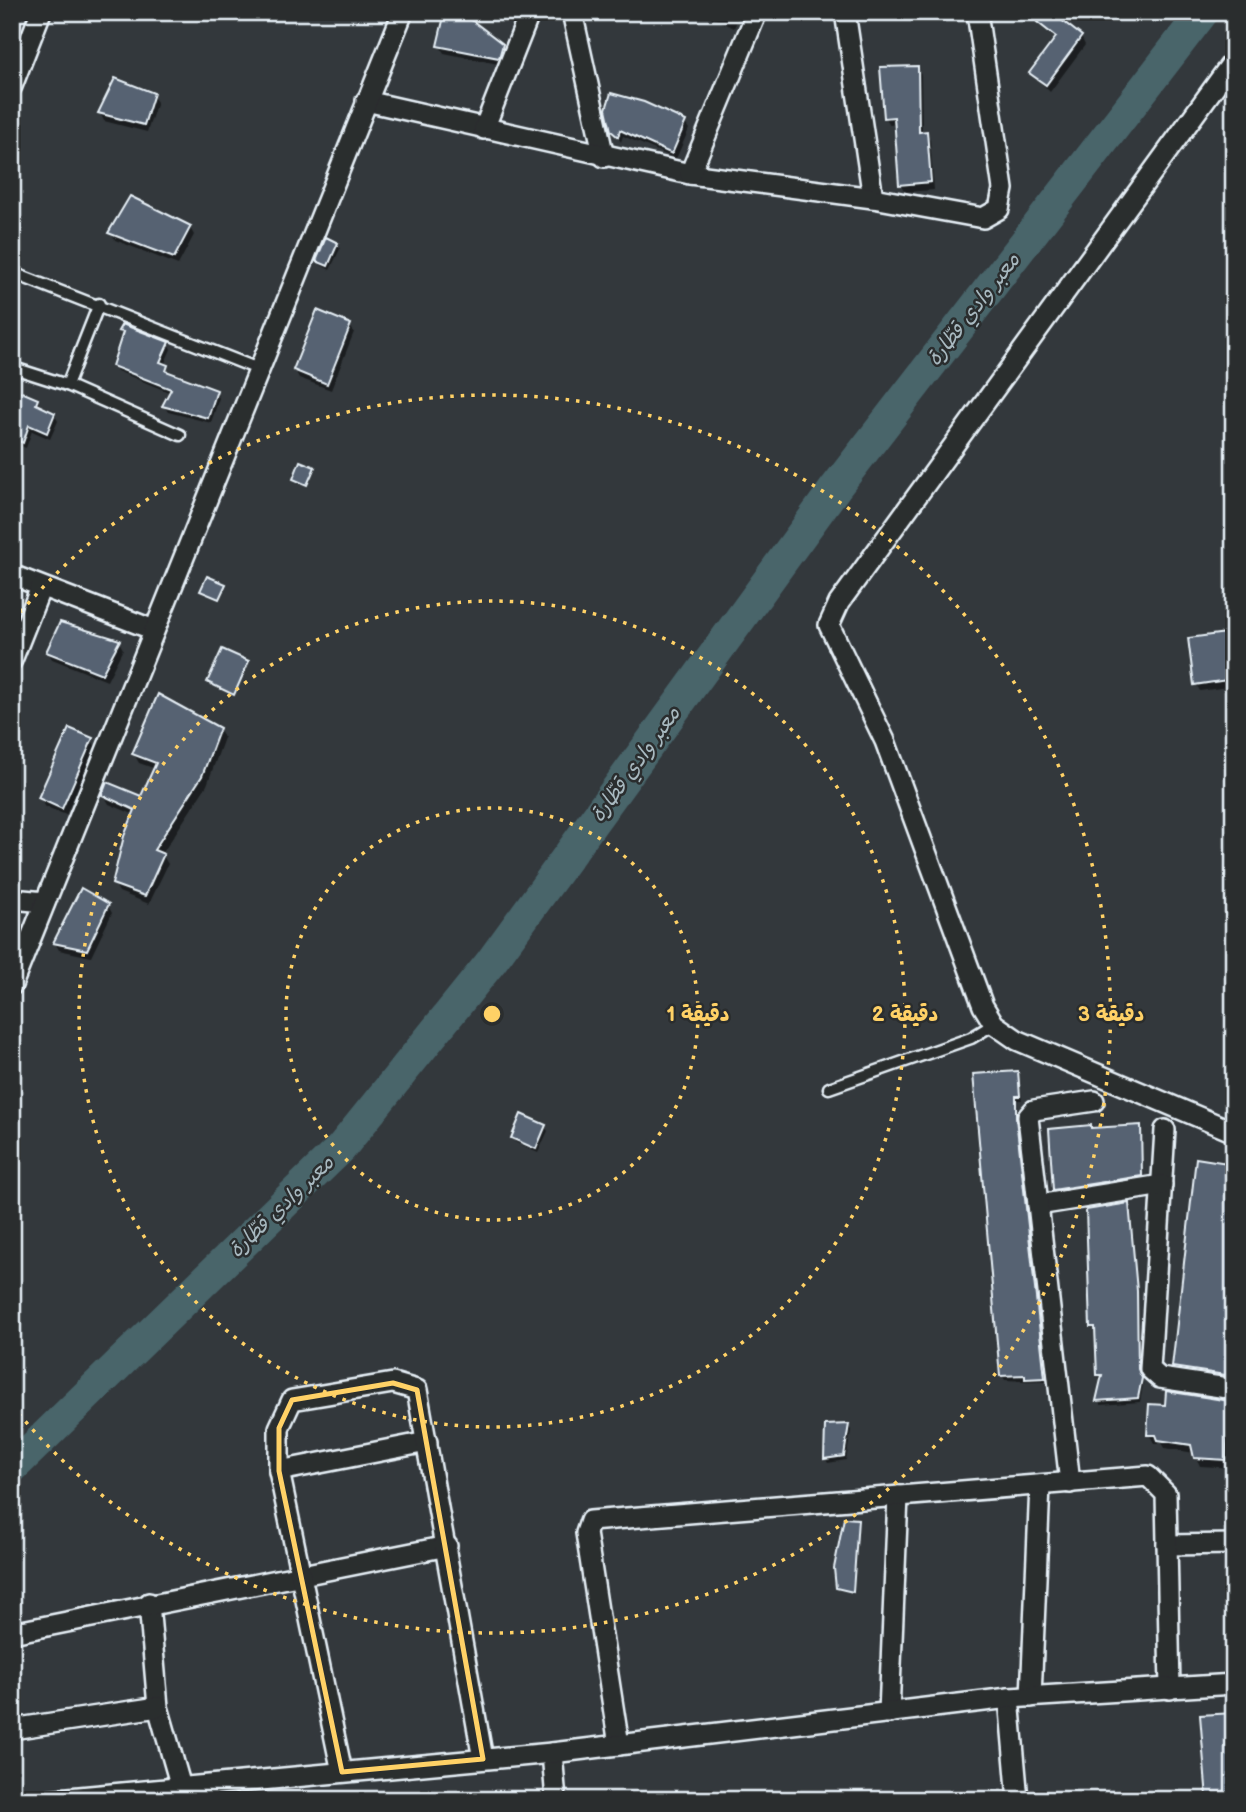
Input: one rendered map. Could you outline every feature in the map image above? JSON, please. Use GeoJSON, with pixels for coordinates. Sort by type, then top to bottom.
{"type":"FeatureCollection","features":[{"type":"Feature","properties":{"kind":"street"},"geometry":{"type":"LineString","coordinates":[[12,86],[41,12]]}},
{"type":"Feature","properties":{"kind":"street"},"geometry":{"type":"LineString","coordinates":[[12,985],[403,12]]}},
{"type":"Feature","properties":{"kind":"street"},"geometry":{"type":"LineString","coordinates":[[484,129],[530,12]]}},
{"type":"Feature","properties":{"kind":"street"},"geometry":{"type":"LineString","coordinates":[[690,174],[757,12]]}},
{"type":"Feature","properties":{"kind":"street"},"geometry":{"type":"LineString","coordinates":[[845,12],[873,198]]}},
{"type":"Feature","properties":{"kind":"street"},"geometry":{"type":"LineString","coordinates":[[366,102],[604,158],[690,174],[873,198],[983,218],[999,209],[1003,189],[977,12]]}},
{"type":"Feature","properties":{"kind":"street"},"geometry":{"type":"LineString","coordinates":[[575,16],[604,158]]}},
{"type":"Feature","properties":{"kind":"street"},"geometry":{"type":"LineString","coordinates":[[1234,60],[839,603],[829,625],[885,741],[983,1006],[994,1024],[1017,1040],[1234,1132]]}},
{"type":"Feature","properties":{"kind":"street"},"geometry":{"type":"LineString","coordinates":[[12,575],[154,631]]}},
{"type":"Feature","properties":{"kind":"street"},"geometry":{"type":"LineString","coordinates":[[12,660],[41,587]]}},
{"type":"Feature","properties":{"kind":"street"},"geometry":{"type":"LineString","coordinates":[[12,899],[45,902]]}},
{"type":"Feature","properties":{"kind":"street"},"geometry":{"type":"LineString","coordinates":[[1070,1483],[1028,1117],[1034,1110],[1094,1101]]}},
{"type":"Feature","properties":{"kind":"street"},"geometry":{"type":"LineString","coordinates":[[1165,1130],[1150,1369],[1160,1378],[1234,1389]]}},
{"type":"Feature","properties":{"kind":"street"},"geometry":{"type":"LineString","coordinates":[[1038,1205],[1162,1185]]}},
{"type":"Feature","properties":{"kind":"street"},"geometry":{"type":"LineString","coordinates":[[342,1772],[279,1471],[279,1428],[292,1400],[393,1383],[417,1390],[483,1759]]}},
{"type":"Feature","properties":{"kind":"street"},"geometry":{"type":"LineString","coordinates":[[279,1471],[427,1442]]}},
{"type":"Feature","properties":{"kind":"street"},"geometry":{"type":"LineString","coordinates":[[619,1745],[586,1533],[590,1521],[1148,1476],[1166,1493],[1170,1689]]}},
{"type":"Feature","properties":{"kind":"street"},"geometry":{"type":"LineString","coordinates":[[1031,1697],[1040,1485]]}},
{"type":"Feature","properties":{"kind":"street"},"geometry":{"type":"LineString","coordinates":[[889,1713],[898,1496]]}},
{"type":"Feature","properties":{"kind":"street"},"geometry":{"type":"LineString","coordinates":[[1167,1545],[1234,1544]]}},
{"type":"Feature","properties":{"kind":"street"},"geometry":{"type":"LineString","coordinates":[[12,1633],[149,1603],[447,1546]]}},
{"type":"Feature","properties":{"kind":"street"},"geometry":{"type":"LineString","coordinates":[[149,1603],[158,1707],[181,1787]]}},
{"type":"Feature","properties":{"kind":"street"},"geometry":{"type":"LineString","coordinates":[[47,1800],[619,1745],[1009,1698],[1234,1684]]}},
{"type":"Feature","properties":{"kind":"street"},"geometry":{"type":"LineString","coordinates":[[1009,1698],[1018,1800]]}},
{"type":"Feature","properties":{"kind":"street"},"geometry":{"type":"LineString","coordinates":[[12,1729],[158,1707]]}},
{"type":"Feature","properties":{"kind":"street"},"geometry":{"type":"LineString","coordinates":[[552,1752],[556,1800]]}},
{"type":"Feature","properties":{"kind":"lane"},"geometry":{"type":"LineString","coordinates":[[13,273],[99,304],[258,369]]}},
{"type":"Feature","properties":{"kind":"lane"},"geometry":{"type":"LineString","coordinates":[[66,385],[99,304]]}},
{"type":"Feature","properties":{"kind":"lane"},"geometry":{"type":"LineString","coordinates":[[20,370],[66,385],[180,435]]}},
{"type":"Feature","properties":{"kind":"lane"},"geometry":{"type":"LineString","coordinates":[[829,1087],[971,1038],[994,1024]]}},
{"type":"Feature","properties":{"kind":"highlighted area"},"geometry":{"type":"Polygon","coordinates":[[[393,1383],[417,1390],[483,1759],[342,1772],[279,1471],[279,1428],[292,1400],[393,1383]]]}},
{"type":"Feature","properties":{"kind":"building"},"geometry":{"type":"Polygon","coordinates":[[[445,12],[461,12],[503,44],[499,58],[437,46],[445,12]]]}},
{"type":"Feature","properties":{"kind":"building"},"geometry":{"type":"Polygon","coordinates":[[[1044,12],[1051,12],[1082,36],[1046,85],[1029,73],[1056,37],[1037,22],[1044,12]]]}},
{"type":"Feature","properties":{"kind":"building"},"geometry":{"type":"Polygon","coordinates":[[[918,66],[919,132],[927,131],[931,182],[899,185],[894,117],[884,118],[880,67],[918,66]]]}},
{"type":"Feature","properties":{"kind":"building"},"geometry":{"type":"Polygon","coordinates":[[[115,78],[154,93],[144,125],[98,113],[115,78]]]}},
{"type":"Feature","properties":{"kind":"building"},"geometry":{"type":"Polygon","coordinates":[[[611,93],[644,102],[686,121],[672,154],[620,130],[618,137],[611,131],[606,109],[611,93]]]}},
{"type":"Feature","properties":{"kind":"building"},"geometry":{"type":"Polygon","coordinates":[[[130,196],[191,226],[174,258],[108,233],[130,196]]]}},
{"type":"Feature","properties":{"kind":"building"},"geometry":{"type":"Polygon","coordinates":[[[326,237],[338,243],[328,266],[316,261],[326,237]]]}},
{"type":"Feature","properties":{"kind":"building"},"geometry":{"type":"Polygon","coordinates":[[[317,310],[351,324],[327,384],[293,370],[317,310]]]}},
{"type":"Feature","properties":{"kind":"building"},"geometry":{"type":"Polygon","coordinates":[[[122,324],[169,342],[160,362],[168,365],[166,371],[217,390],[208,418],[162,406],[171,389],[112,366],[123,332],[118,331],[122,324]]]}},
{"type":"Feature","properties":{"kind":"building"},"geometry":{"type":"Polygon","coordinates":[[[12,388],[38,399],[36,404],[55,413],[47,433],[29,425],[23,443],[12,438],[12,388]]]}},
{"type":"Feature","properties":{"kind":"building"},"geometry":{"type":"Polygon","coordinates":[[[300,461],[315,467],[307,485],[293,479],[300,461]]]}},
{"type":"Feature","properties":{"kind":"building"},"geometry":{"type":"Polygon","coordinates":[[[207,576],[226,584],[219,599],[200,591],[207,576]]]}},
{"type":"Feature","properties":{"kind":"building"},"geometry":{"type":"Polygon","coordinates":[[[60,622],[120,640],[102,674],[46,652],[60,622]]]}},
{"type":"Feature","properties":{"kind":"building"},"geometry":{"type":"Polygon","coordinates":[[[1234,632],[1234,679],[1194,685],[1188,638],[1234,632]]]}},
{"type":"Feature","properties":{"kind":"building"},"geometry":{"type":"Polygon","coordinates":[[[222,649],[249,661],[234,695],[207,682],[222,649]]]}},
{"type":"Feature","properties":{"kind":"building"},"geometry":{"type":"Polygon","coordinates":[[[158,694],[220,728],[202,776],[154,850],[164,854],[145,896],[112,884],[124,836],[135,810],[102,795],[107,782],[141,796],[156,763],[132,754],[158,694]]]}},
{"type":"Feature","properties":{"kind":"building"},"geometry":{"type":"Polygon","coordinates":[[[69,728],[93,738],[62,809],[38,798],[69,728]]]}},
{"type":"Feature","properties":{"kind":"building"},"geometry":{"type":"Polygon","coordinates":[[[81,888],[109,904],[87,950],[53,943],[81,888]]]}},
{"type":"Feature","properties":{"kind":"building"},"geometry":{"type":"Polygon","coordinates":[[[1018,1071],[1020,1096],[1016,1096],[1016,1118],[1045,1378],[1025,1379],[1025,1375],[1000,1376],[973,1074],[1018,1071]]]}},
{"type":"Feature","properties":{"kind":"building"},"geometry":{"type":"Polygon","coordinates":[[[521,1114],[546,1125],[536,1149],[511,1138],[521,1114]]]}},
{"type":"Feature","properties":{"kind":"building"},"geometry":{"type":"Polygon","coordinates":[[[1091,1125],[1091,1128],[1141,1125],[1142,1176],[1053,1190],[1049,1129],[1091,1125]]]}},
{"type":"Feature","properties":{"kind":"building"},"geometry":{"type":"Polygon","coordinates":[[[1196,1158],[1234,1164],[1232,1376],[1172,1367],[1196,1158]]]}},
{"type":"Feature","properties":{"kind":"building"},"geometry":{"type":"Polygon","coordinates":[[[1129,1203],[1137,1291],[1138,1369],[1142,1378],[1138,1398],[1096,1401],[1102,1375],[1097,1375],[1095,1327],[1090,1327],[1086,1210],[1129,1203]]]}},
{"type":"Feature","properties":{"kind":"building"},"geometry":{"type":"Polygon","coordinates":[[[1166,1391],[1230,1401],[1226,1460],[1194,1458],[1191,1445],[1158,1440],[1156,1435],[1147,1435],[1149,1404],[1165,1405],[1166,1391]]]}},
{"type":"Feature","properties":{"kind":"building"},"geometry":{"type":"Polygon","coordinates":[[[849,1424],[844,1456],[824,1459],[825,1425],[849,1424]]]}},
{"type":"Feature","properties":{"kind":"building"},"geometry":{"type":"Polygon","coordinates":[[[844,1518],[858,1519],[853,1592],[836,1588],[834,1568],[844,1518]]]}},
{"type":"Feature","properties":{"kind":"building"},"geometry":{"type":"Polygon","coordinates":[[[1234,1713],[1234,1797],[1207,1799],[1200,1715],[1234,1713]]]}},
{"type":"Feature","properties":{"kind":"waterway","name":"معبر وادي قطّارة"},"geometry":{"type":"LineString","coordinates":[[12,1468],[341,1148],[491,962],[836,487],[1203,12]]}}]}
